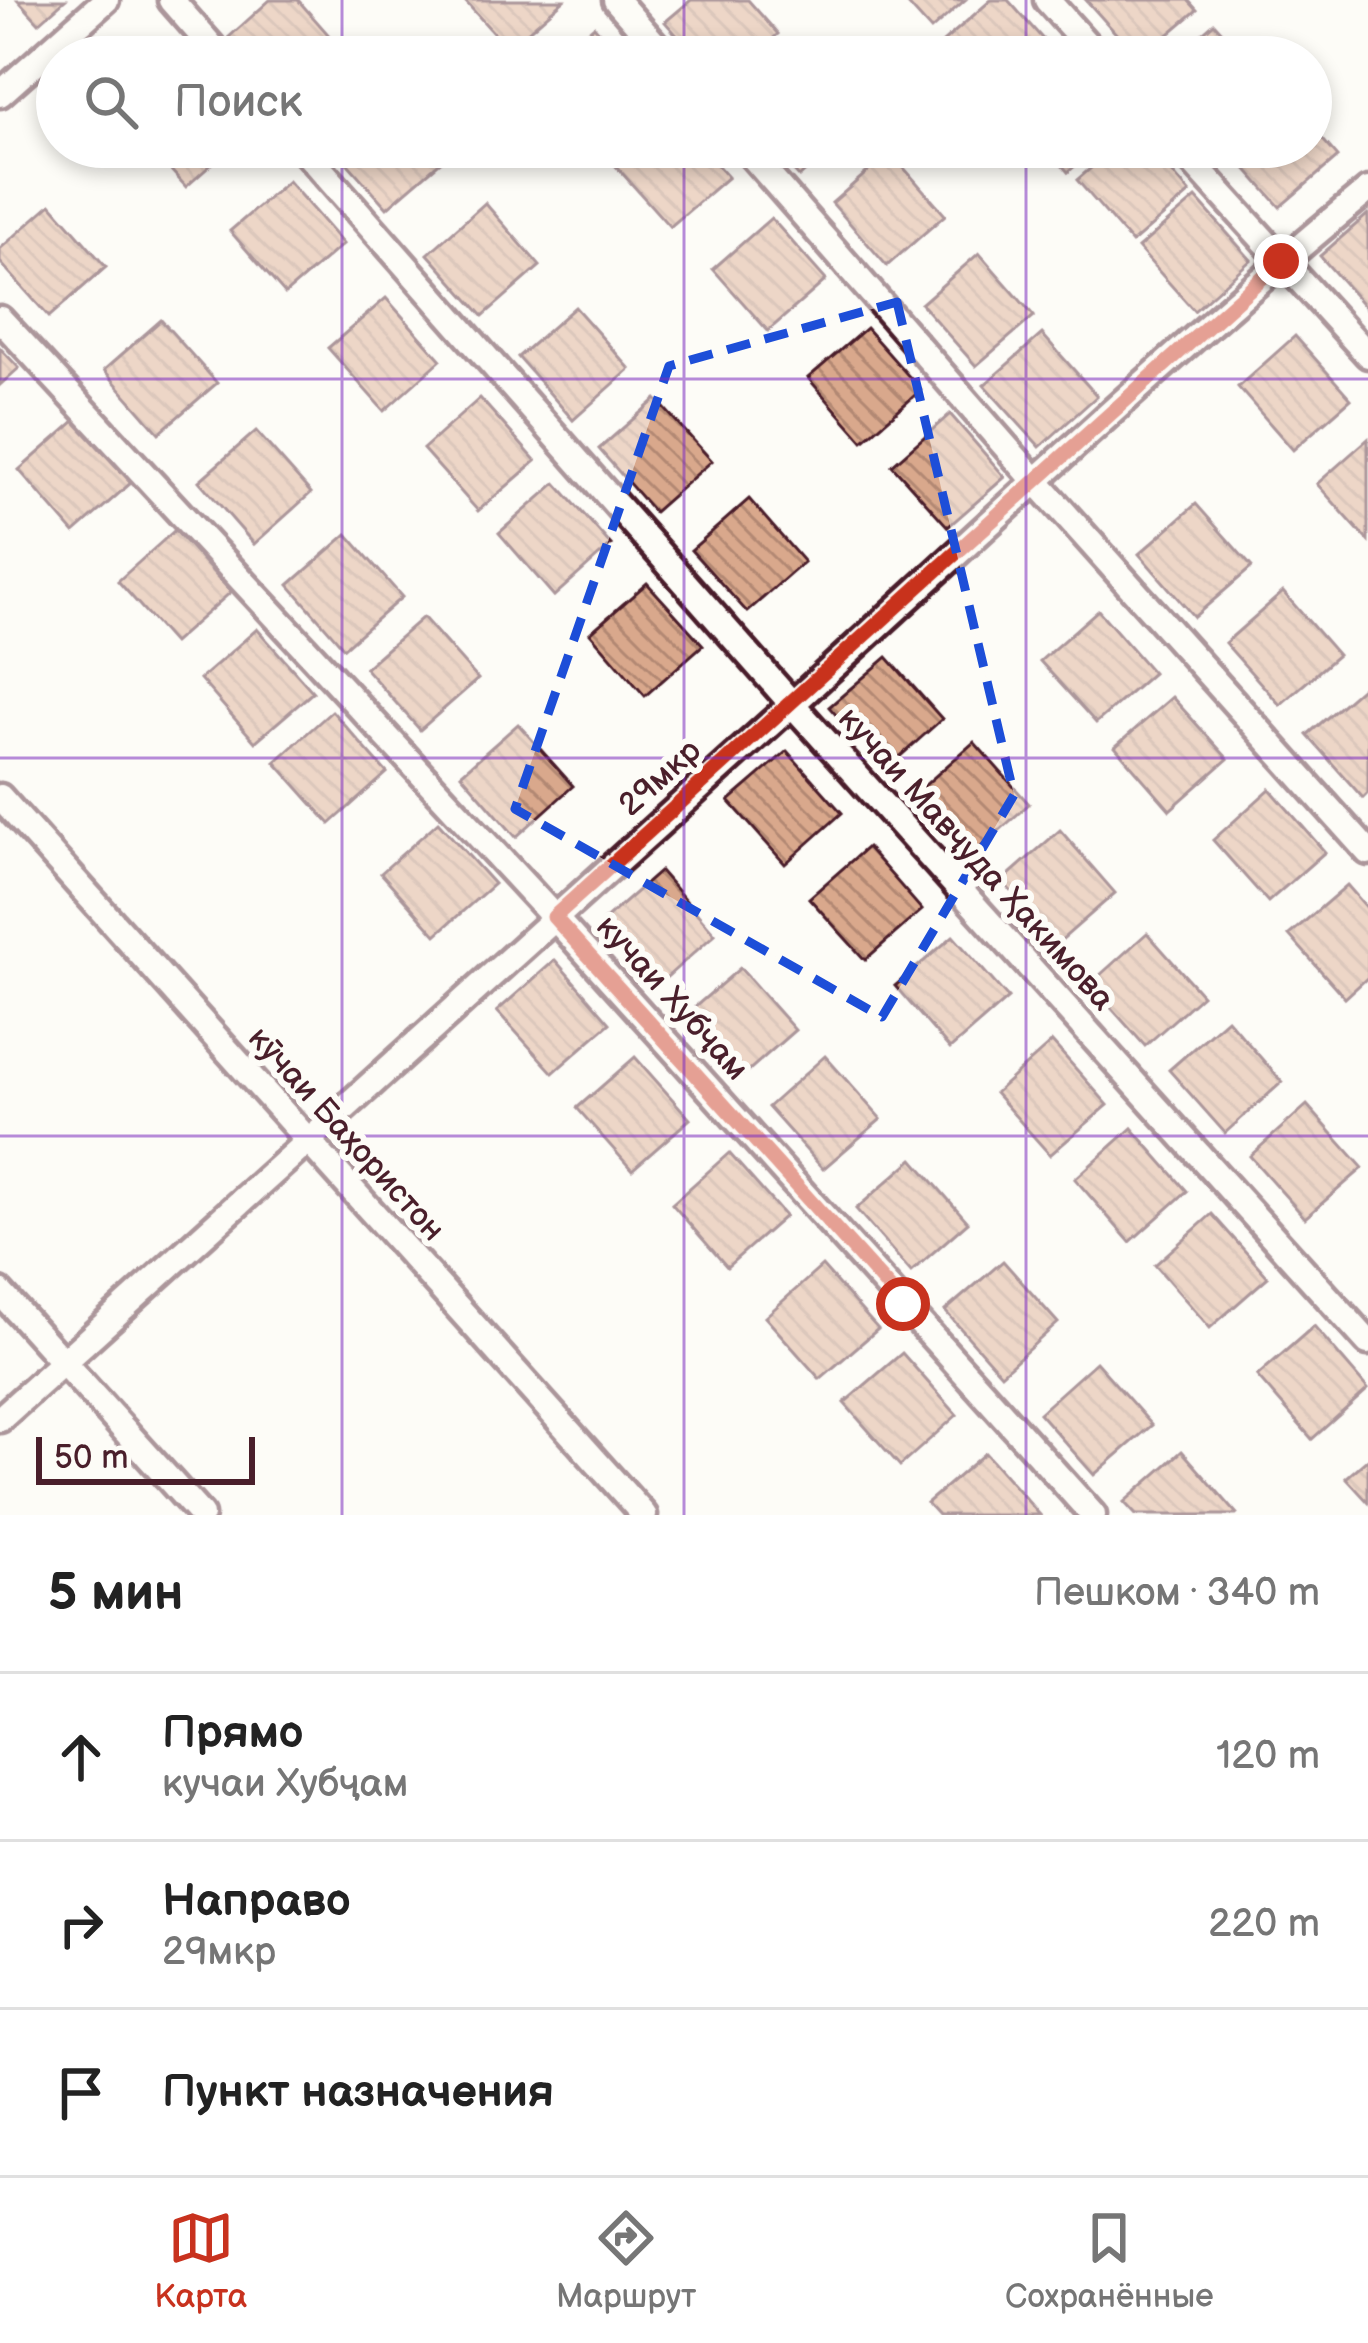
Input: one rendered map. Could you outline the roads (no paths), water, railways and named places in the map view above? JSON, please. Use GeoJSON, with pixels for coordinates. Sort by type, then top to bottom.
{"type":"FeatureCollection","features":[{"type":"Feature","properties":{"kind":"street"},"geometry":{"type":"LineString","coordinates":[[65,36],[106,0]]}},
{"type":"Feature","properties":{"kind":"street"},"geometry":{"type":"LineString","coordinates":[[171,0],[203,36]]}},
{"type":"Feature","properties":{"kind":"street"},"geometry":{"type":"LineString","coordinates":[[616,0],[648,36]]}},
{"type":"Feature","properties":{"kind":"street"},"geometry":{"type":"LineString","coordinates":[[1047,0],[1080,36]]}},
{"type":"Feature","properties":{"kind":"street"},"geometry":{"type":"LineString","coordinates":[[0,94],[36,62]]}},
{"type":"Feature","properties":{"kind":"street","name":"кучаи Мавҷуда Ҳакимова"},"geometry":{"type":"LineString","coordinates":[[320,168],[792,704],[1368,1342]]}},
{"type":"Feature","properties":{"kind":"street"},"geometry":{"type":"LineString","coordinates":[[762,168],[1368,853]]}},
{"type":"Feature","properties":{"kind":"street"},"geometry":{"type":"LineString","coordinates":[[1198,168],[1368,355]]}},
{"type":"Feature","properties":{"kind":"street","name":"29мкр"},"geometry":{"type":"LineString","coordinates":[[0,1419],[792,704],[1034,479],[1368,190]]}},
{"type":"Feature","properties":{"kind":"street","name":"кучаи Хубҷам"},"geometry":{"type":"LineString","coordinates":[[0,319],[554,917],[1093,1515]]}},
{"type":"Feature","properties":{"kind":"street","name":"кӯчаи Баҳористон"},"geometry":{"type":"LineString","coordinates":[[0,797],[644,1515]]}},
{"type":"Feature","properties":{"kind":"street"},"geometry":{"type":"LineString","coordinates":[[0,1292],[201,1515]]}}]}
